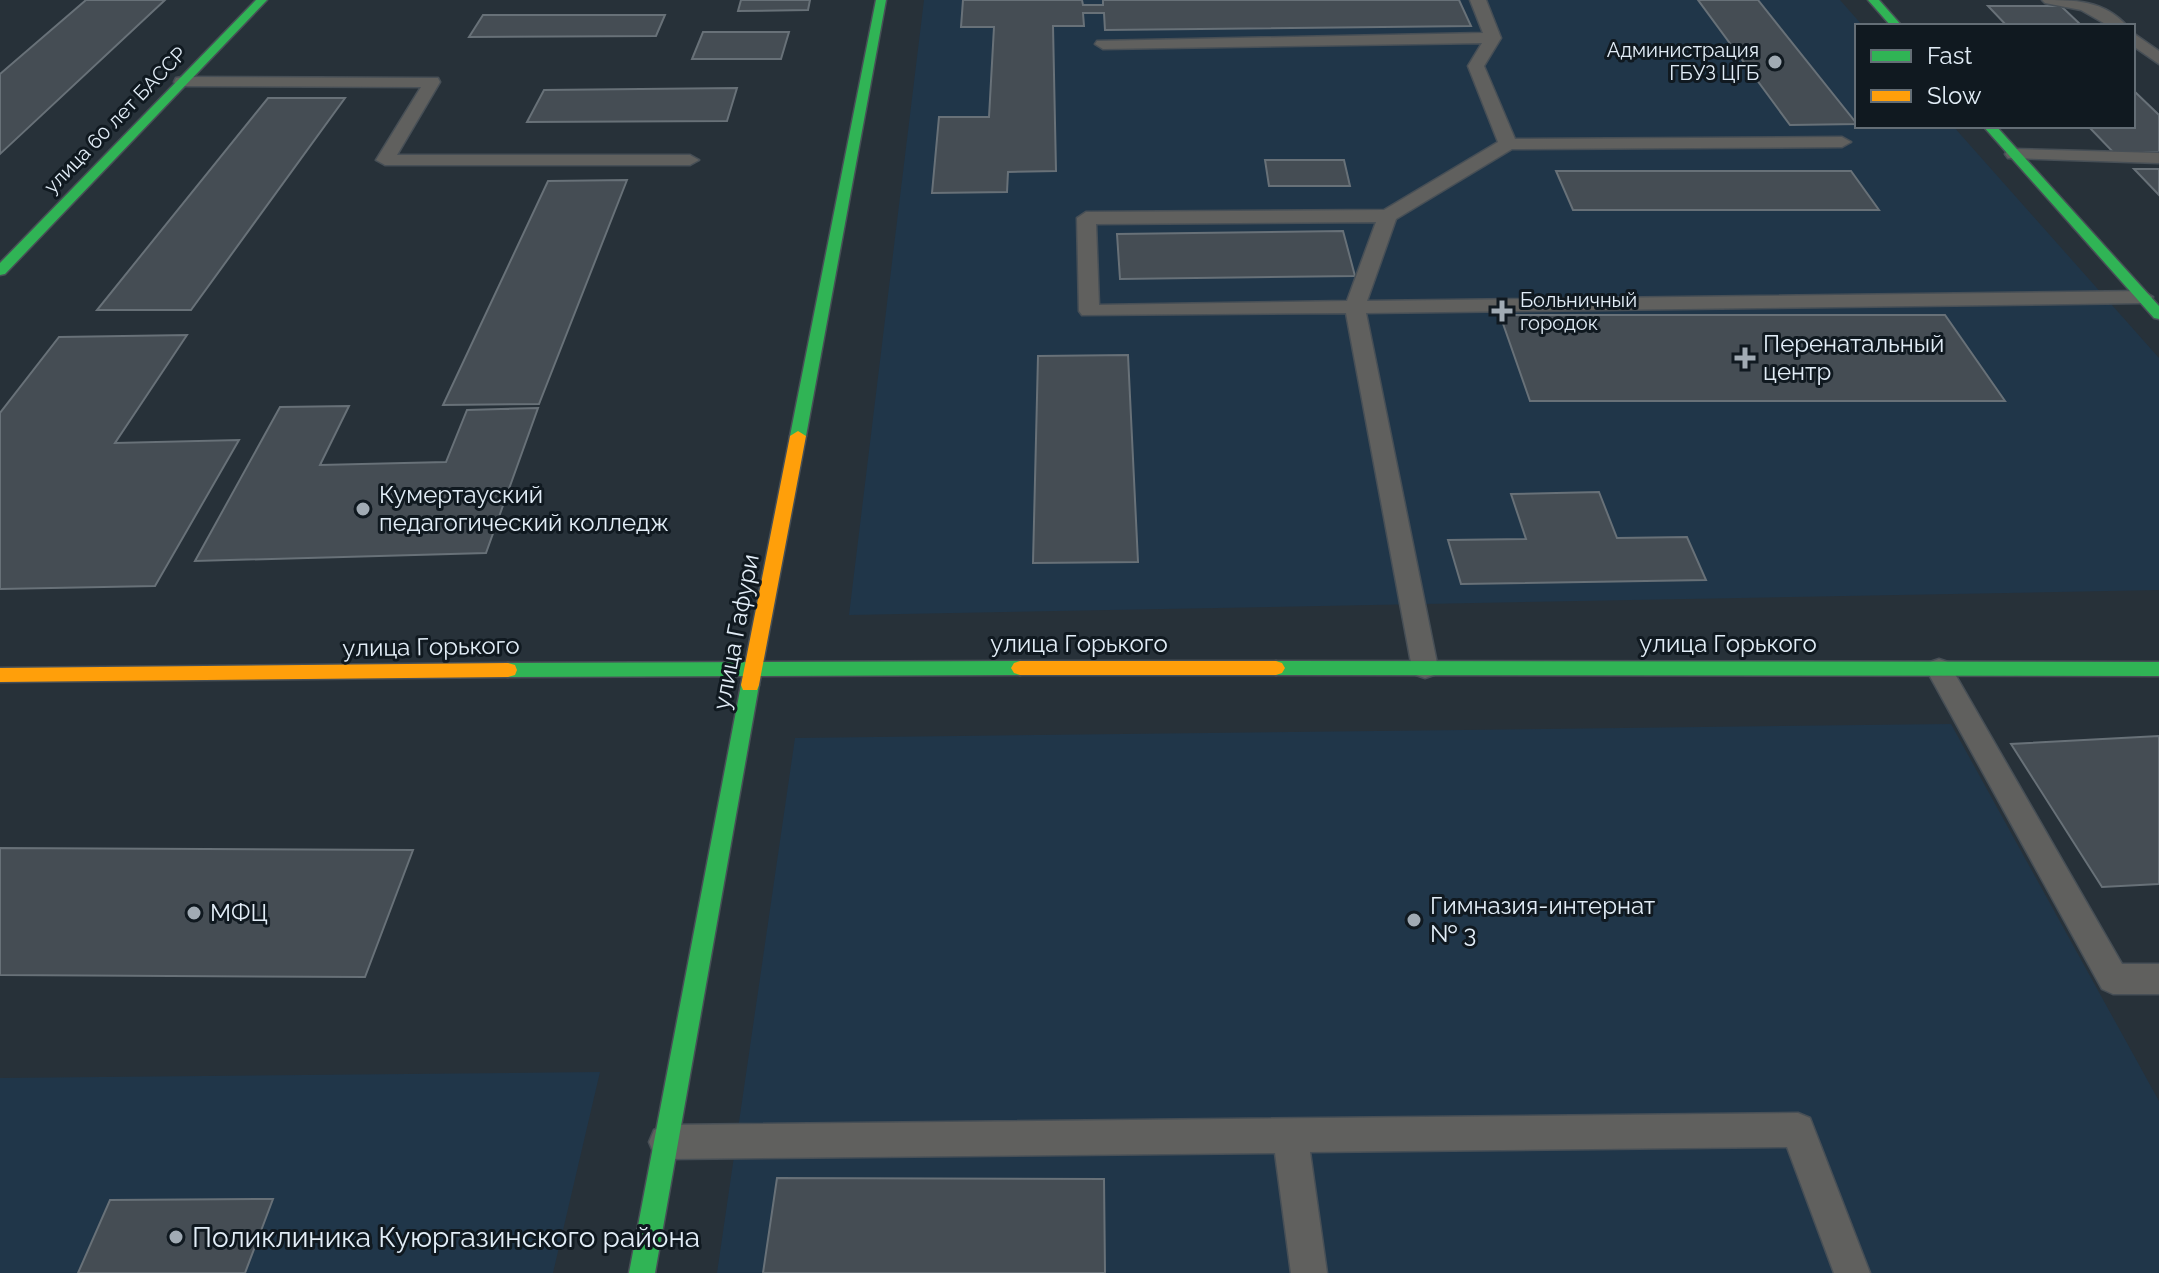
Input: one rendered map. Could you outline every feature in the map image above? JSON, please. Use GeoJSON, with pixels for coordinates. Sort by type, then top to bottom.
{"type":"FeatureCollection","features":[{"type":"Feature","properties":{"kind":"street","name":"улица 60 лет БАССР"},"geometry":{"type":"LineString","coordinates":[[0,271],[262,0]]}},
{"type":"Feature","properties":{"kind":"street","name":"улица Гафури"},"geometry":{"type":"LineString","coordinates":[[642,1273],[753,668],[881,0]]}},
{"type":"Feature","properties":{"kind":"street"},"geometry":{"type":"LineString","coordinates":[[1873,0],[1895,24]]}},
{"type":"Feature","properties":{"kind":"street"},"geometry":{"type":"LineString","coordinates":[[1991,128],[2159,315]]}},
{"type":"Feature","properties":{"kind":"street","name":"улица Горького"},"geometry":{"type":"LineString","coordinates":[[0,675],[753,668],[2159,669]]}},
{"type":"Feature","properties":{"kind":"lane"},"geometry":{"type":"LineString","coordinates":[[1478,0],[1493,38]]}},
{"type":"Feature","properties":{"kind":"lane"},"geometry":{"type":"LineString","coordinates":[[2050,0],[2075,1],[2117,24]]}},
{"type":"Feature","properties":{"kind":"lane"},"geometry":{"type":"LineString","coordinates":[[1103,44],[1493,38]]}},
{"type":"Feature","properties":{"kind":"lane"},"geometry":{"type":"LineString","coordinates":[[1493,38],[1476,66],[1508,144]]}},
{"type":"Feature","properties":{"kind":"lane"},"geometry":{"type":"LineString","coordinates":[[2135,40],[2159,59]]}},
{"type":"Feature","properties":{"kind":"lane"},"geometry":{"type":"LineString","coordinates":[[182,82],[432,82],[385,160],[690,160]]}},
{"type":"Feature","properties":{"kind":"lane"},"geometry":{"type":"LineString","coordinates":[[1842,142],[1508,144],[1388,216],[1086,218],[1089,311],[2143,297]]}},
{"type":"Feature","properties":{"kind":"lane"},"geometry":{"type":"LineString","coordinates":[[2014,154],[2159,158]]}},
{"type":"Feature","properties":{"kind":"lane"},"geometry":{"type":"LineString","coordinates":[[1388,216],[1355,307],[1425,668]]}},
{"type":"Feature","properties":{"kind":"lane"},"geometry":{"type":"LineString","coordinates":[[1939,669],[2113,979],[2159,979]]}},
{"type":"Feature","properties":{"kind":"lane"},"geometry":{"type":"LineString","coordinates":[[666,1142],[1798,1130],[1852,1273]]}},
{"type":"Feature","properties":{"kind":"lane"},"geometry":{"type":"LineString","coordinates":[[1290,1136],[1309,1273]]}},
{"type":"Feature","properties":{"kind":"shaded area","name":"Больничный городок"},"geometry":{"type":"Polygon","coordinates":[[[924,0],[1840,0],[1861,24],[1855,24],[1855,128],[1955,128],[2159,358],[2159,590],[849,615],[924,0]]]}},
{"type":"Feature","properties":{"kind":"shaded area","name":"Гимназия-интернат № 3"},"geometry":{"type":"Polygon","coordinates":[[[1951,724],[2159,1101],[2159,1273],[717,1273],[795,738],[1951,724]]]}},
{"type":"Feature","properties":{"kind":"shaded area"},"geometry":{"type":"Polygon","coordinates":[[[600,1072],[553,1273],[0,1273],[0,1078],[600,1072]]]}},
{"type":"Feature","properties":{"kind":"building"},"geometry":{"type":"Polygon","coordinates":[[[86,0],[165,0],[0,154],[0,74],[86,0]]]}},
{"type":"Feature","properties":{"kind":"building"},"geometry":{"type":"Polygon","coordinates":[[[741,0],[810,0],[808,10],[738,11],[741,0]]]}},
{"type":"Feature","properties":{"kind":"building"},"geometry":{"type":"Polygon","coordinates":[[[963,0],[1082,0],[1083,5],[1103,5],[1103,0],[1459,0],[1471,26],[1105,30],[1104,13],[1083,13],[1084,26],[1053,26],[1056,171],[1008,172],[1007,192],[932,193],[939,117],[989,117],[994,27],[961,27],[963,0]]]}},
{"type":"Feature","properties":{"kind":"building","name":"Администрация ГБУЗ ЦГБ"},"geometry":{"type":"Polygon","coordinates":[[[1698,0],[1758,0],[1855,121],[1855,124],[1790,125],[1698,0]]]}},
{"type":"Feature","properties":{"kind":"building"},"geometry":{"type":"Polygon","coordinates":[[[1988,6],[2061,6],[2080,24],[2005,24],[1988,6]]]}},
{"type":"Feature","properties":{"kind":"building"},"geometry":{"type":"Polygon","coordinates":[[[483,15],[665,15],[656,36],[469,37],[483,15]]]}},
{"type":"Feature","properties":{"kind":"building"},"geometry":{"type":"Polygon","coordinates":[[[703,32],[789,32],[781,59],[692,59],[703,32]]]}},
{"type":"Feature","properties":{"kind":"building"},"geometry":{"type":"Polygon","coordinates":[[[737,88],[727,121],[527,122],[544,90],[737,88]]]}},
{"type":"Feature","properties":{"kind":"building"},"geometry":{"type":"Polygon","coordinates":[[[2135,92],[2159,115],[2159,152],[2113,152],[2090,128],[2135,128],[2135,92]]]}},
{"type":"Feature","properties":{"kind":"building"},"geometry":{"type":"Polygon","coordinates":[[[268,98],[345,98],[191,310],[97,310],[268,98]]]}},
{"type":"Feature","properties":{"kind":"building"},"geometry":{"type":"Polygon","coordinates":[[[1265,160],[1344,160],[1350,186],[1269,186],[1265,160]]]}},
{"type":"Feature","properties":{"kind":"building"},"geometry":{"type":"Polygon","coordinates":[[[2134,169],[2159,169],[2159,195],[2134,169]]]}},
{"type":"Feature","properties":{"kind":"building"},"geometry":{"type":"Polygon","coordinates":[[[1556,171],[1851,171],[1879,210],[1573,210],[1556,171]]]}},
{"type":"Feature","properties":{"kind":"building"},"geometry":{"type":"Polygon","coordinates":[[[627,180],[539,404],[443,405],[548,181],[627,180]]]}},
{"type":"Feature","properties":{"kind":"building"},"geometry":{"type":"Polygon","coordinates":[[[1343,231],[1355,276],[1120,279],[1117,234],[1343,231]]]}},
{"type":"Feature","properties":{"kind":"building","name":"Перенатальный центр"},"geometry":{"type":"Polygon","coordinates":[[[1500,315],[1945,315],[2005,401],[1530,401],[1500,315]]]}},
{"type":"Feature","properties":{"kind":"building"},"geometry":{"type":"Polygon","coordinates":[[[187,335],[115,443],[239,440],[155,586],[0,589],[0,413],[59,337],[187,335]]]}},
{"type":"Feature","properties":{"kind":"building"},"geometry":{"type":"Polygon","coordinates":[[[1128,355],[1138,562],[1033,563],[1038,356],[1128,355]]]}},
{"type":"Feature","properties":{"kind":"building","name":"Кумертауский педагогический колледж"},"geometry":{"type":"Polygon","coordinates":[[[349,406],[320,465],[446,462],[467,410],[538,408],[486,553],[195,561],[280,407],[349,406]]]}},
{"type":"Feature","properties":{"kind":"building"},"geometry":{"type":"Polygon","coordinates":[[[1599,492],[1617,538],[1687,537],[1706,580],[1461,584],[1448,540],[1526,539],[1511,494],[1599,492]]]}},
{"type":"Feature","properties":{"kind":"building"},"geometry":{"type":"Polygon","coordinates":[[[2159,736],[2159,884],[2102,887],[2011,744],[2159,736]]]}},
{"type":"Feature","properties":{"kind":"building","name":"МФЦ"},"geometry":{"type":"Polygon","coordinates":[[[0,848],[413,850],[365,977],[0,975],[0,848]]]}},
{"type":"Feature","properties":{"kind":"building"},"geometry":{"type":"Polygon","coordinates":[[[777,1178],[1104,1179],[1105,1273],[763,1273],[777,1178]]]}},
{"type":"Feature","properties":{"kind":"building","name":"Поликлиника Куюргазинского района"},"geometry":{"type":"Polygon","coordinates":[[[273,1199],[245,1273],[78,1273],[110,1200],[273,1199]]]}},
{"type":"Feature","properties":{"kind":"traffic: fast"},"geometry":{"type":"LineString","coordinates":[[0,271],[262,0]]}},
{"type":"Feature","properties":{"kind":"traffic: fast"},"geometry":{"type":"LineString","coordinates":[[798,436],[881,0]]}},
{"type":"Feature","properties":{"kind":"traffic: fast"},"geometry":{"type":"LineString","coordinates":[[1873,0],[1895,24]]}},
{"type":"Feature","properties":{"kind":"traffic: fast"},"geometry":{"type":"LineString","coordinates":[[1991,128],[2159,315]]}},
{"type":"Feature","properties":{"kind":"traffic: fast"},"geometry":{"type":"LineString","coordinates":[[508,670],[1020,668]]}},
{"type":"Feature","properties":{"kind":"traffic: fast"},"geometry":{"type":"LineString","coordinates":[[1276,668],[2159,669]]}},
{"type":"Feature","properties":{"kind":"traffic: fast"},"geometry":{"type":"LineString","coordinates":[[642,1273],[750,685]]}},
{"type":"Feature","properties":{"kind":"traffic: slow"},"geometry":{"type":"LineString","coordinates":[[750,685],[798,436]]}},
{"type":"Feature","properties":{"kind":"traffic: slow"},"geometry":{"type":"LineString","coordinates":[[1020,668],[1276,668]]}},
{"type":"Feature","properties":{"kind":"traffic: slow"},"geometry":{"type":"LineString","coordinates":[[0,675],[508,670]]}},
{"type":"Feature","properties":{"kind":"place","name":"Администрация ГБУЗ ЦГБ"},"geometry":{"type":"Point","coordinates":[1775,62]}},
{"type":"Feature","properties":{"kind":"place","name":"Больничный городок"},"geometry":{"type":"Point","coordinates":[1502,311]}},
{"type":"Feature","properties":{"kind":"place","name":"Перенатальный центр"},"geometry":{"type":"Point","coordinates":[1745,358]}},
{"type":"Feature","properties":{"kind":"place","name":"Кумертауский педагогический колледж"},"geometry":{"type":"Point","coordinates":[363,509]}},
{"type":"Feature","properties":{"kind":"place","name":"МФЦ"},"geometry":{"type":"Point","coordinates":[194,913]}},
{"type":"Feature","properties":{"kind":"place","name":"Гимназия-интернат № 3"},"geometry":{"type":"Point","coordinates":[1414,920]}},
{"type":"Feature","properties":{"kind":"place","name":"Поликлиника Куюргазинского района"},"geometry":{"type":"Point","coordinates":[176,1237]}}]}
